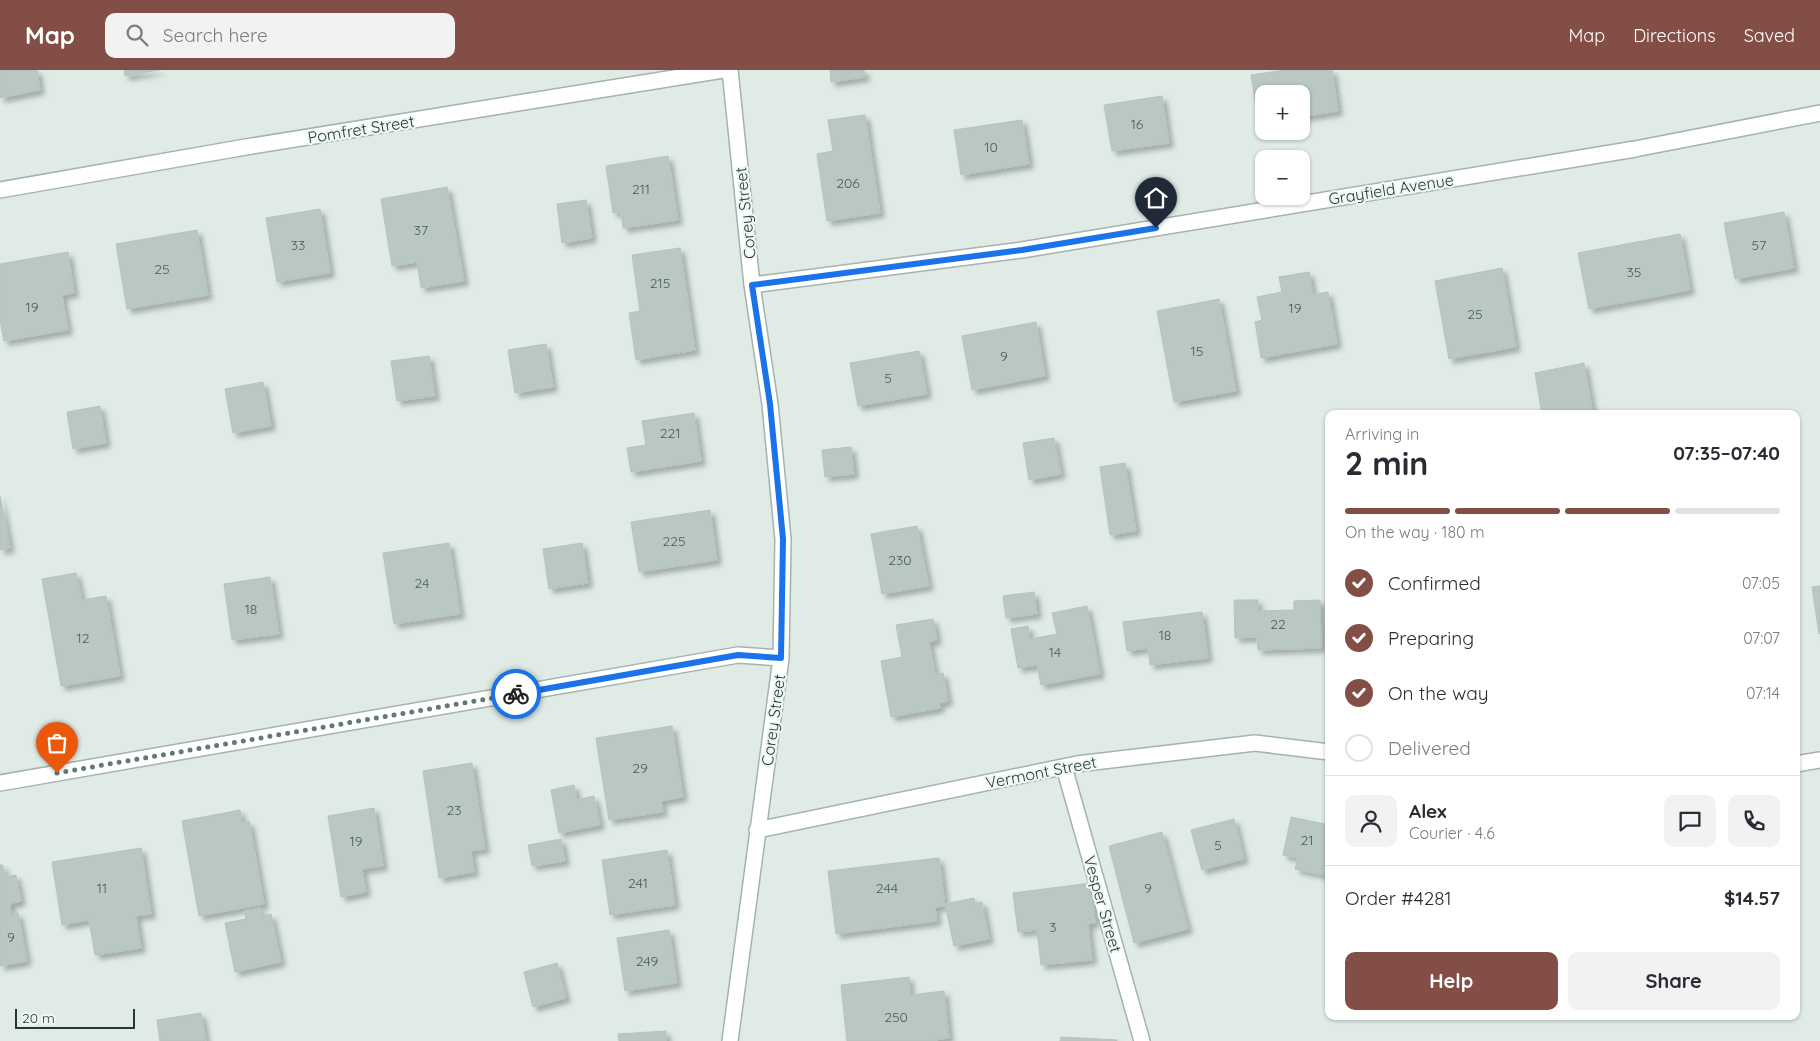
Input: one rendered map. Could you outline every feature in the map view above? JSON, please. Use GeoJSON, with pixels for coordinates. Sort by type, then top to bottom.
{"type":"FeatureCollection","features":[{"type":"Feature","properties":{"kind":"street","name":"Pomfret Street"},"geometry":{"type":"LineString","coordinates":[[0,190],[260,145],[723,70]]}},
{"type":"Feature","properties":{"kind":"street","name":"Corey Street"},"geometry":{"type":"LineString","coordinates":[[730,70],[752,285],[770,404],[783,539],[781,658],[730,1041]]}},
{"type":"Feature","properties":{"kind":"street","name":"Grayfield Avenue"},"geometry":{"type":"LineString","coordinates":[[752,285],[1032,248],[1635,148],[1820,112]]}},
{"type":"Feature","properties":{"kind":"street"},"geometry":{"type":"LineString","coordinates":[[0,783],[738,655],[781,658]]}},
{"type":"Feature","properties":{"kind":"street","name":"Vermont Street"},"geometry":{"type":"LineString","coordinates":[[757,830],[1087,763],[1255,743],[1325,752]]}},
{"type":"Feature","properties":{"kind":"street"},"geometry":{"type":"LineString","coordinates":[[1800,763],[1820,760]]}},
{"type":"Feature","properties":{"kind":"street","name":"Vesper Street"},"geometry":{"type":"LineString","coordinates":[[1064,767],[1142,1041]]}},
{"type":"Feature","properties":{"kind":"building"},"geometry":{"type":"Polygon","coordinates":[[[0,70],[37,70],[40,90],[0,98],[0,70]]]}},
{"type":"Feature","properties":{"kind":"building"},"geometry":{"type":"Polygon","coordinates":[[[124,70],[159,70],[125,76],[124,70]]]}},
{"type":"Feature","properties":{"kind":"building"},"geometry":{"type":"Polygon","coordinates":[[[830,70],[864,70],[865,77],[831,82],[830,70]]]}},
{"type":"Feature","properties":{"kind":"building"},"geometry":{"type":"Polygon","coordinates":[[[1285,70],[1332,70],[1338,111],[1310,116],[1310,85],[1255,85],[1255,100],[1251,75],[1285,70]]]}},
{"type":"Feature","properties":{"kind":"building"},"geometry":{"type":"Polygon","coordinates":[[[1162,96],[1169,143],[1112,151],[1104,105],[1162,96]]]}},
{"type":"Feature","properties":{"kind":"building"},"geometry":{"type":"Polygon","coordinates":[[[865,115],[880,213],[827,221],[817,154],[833,151],[828,120],[865,115]]]}},
{"type":"Feature","properties":{"kind":"building"},"geometry":{"type":"Polygon","coordinates":[[[1022,120],[1029,164],[961,175],[954,130],[1022,120]]]}},
{"type":"Feature","properties":{"kind":"building"},"geometry":{"type":"Polygon","coordinates":[[[668,156],[678,220],[623,228],[621,212],[613,213],[606,166],[668,156]]]}},
{"type":"Feature","properties":{"kind":"building"},"geometry":{"type":"Polygon","coordinates":[[[447,187],[464,281],[421,288],[417,262],[392,266],[381,199],[447,187]]]}},
{"type":"Feature","properties":{"kind":"building"},"geometry":{"type":"Polygon","coordinates":[[[586,200],[592,238],[562,243],[557,204],[586,200]]]}},
{"type":"Feature","properties":{"kind":"building"},"geometry":{"type":"Polygon","coordinates":[[[320,209],[330,273],[277,282],[266,218],[320,209]]]}},
{"type":"Feature","properties":{"kind":"building"},"geometry":{"type":"Polygon","coordinates":[[[1784,212],[1794,268],[1735,279],[1724,223],[1784,212]]]}},
{"type":"Feature","properties":{"kind":"building"},"geometry":{"type":"Polygon","coordinates":[[[197,230],[208,295],[127,309],[116,244],[197,230]]]}},
{"type":"Feature","properties":{"kind":"building"},"geometry":{"type":"Polygon","coordinates":[[[1680,234],[1690,290],[1589,309],[1578,253],[1680,234]]]}},
{"type":"Feature","properties":{"kind":"building"},"geometry":{"type":"Polygon","coordinates":[[[680,248],[695,350],[636,360],[629,313],[640,311],[632,255],[680,248]]]}},
{"type":"Feature","properties":{"kind":"building"},"geometry":{"type":"Polygon","coordinates":[[[68,252],[74,293],[62,295],[68,330],[4,341],[0,320],[0,264],[68,252]]]}},
{"type":"Feature","properties":{"kind":"building"},"geometry":{"type":"Polygon","coordinates":[[[1502,268],[1516,347],[1449,359],[1435,281],[1502,268]]]}},
{"type":"Feature","properties":{"kind":"building"},"geometry":{"type":"Polygon","coordinates":[[[1309,272],[1313,295],[1328,292],[1337,344],[1261,358],[1255,322],[1262,320],[1257,297],[1282,292],[1279,277],[1309,272]]]}},
{"type":"Feature","properties":{"kind":"building"},"geometry":{"type":"Polygon","coordinates":[[[1219,299],[1236,391],[1174,402],[1157,311],[1219,299]]]}},
{"type":"Feature","properties":{"kind":"building"},"geometry":{"type":"Polygon","coordinates":[[[1036,322],[1045,376],[972,390],[962,336],[1036,322]]]}},
{"type":"Feature","properties":{"kind":"building"},"geometry":{"type":"Polygon","coordinates":[[[546,344],[553,387],[515,393],[508,350],[546,344]]]}},
{"type":"Feature","properties":{"kind":"building"},"geometry":{"type":"Polygon","coordinates":[[[919,351],[927,394],[858,406],[850,363],[919,351]]]}},
{"type":"Feature","properties":{"kind":"building"},"geometry":{"type":"Polygon","coordinates":[[[429,356],[435,396],[397,401],[391,361],[429,356]]]}},
{"type":"Feature","properties":{"kind":"building"},"geometry":{"type":"Polygon","coordinates":[[[1584,363],[1592,410],[1541,410],[1535,373],[1584,363]]]}},
{"type":"Feature","properties":{"kind":"building"},"geometry":{"type":"Polygon","coordinates":[[[263,382],[271,426],[233,433],[225,389],[263,382]]]}},
{"type":"Feature","properties":{"kind":"building"},"geometry":{"type":"Polygon","coordinates":[[[100,406],[106,443],[73,449],[67,412],[100,406]]]}},
{"type":"Feature","properties":{"kind":"building"},"geometry":{"type":"Polygon","coordinates":[[[694,413],[701,461],[631,472],[627,448],[646,445],[642,421],[694,413]]]}},
{"type":"Feature","properties":{"kind":"building"},"geometry":{"type":"Polygon","coordinates":[[[1054,438],[1061,474],[1029,480],[1023,443],[1054,438]]]}},
{"type":"Feature","properties":{"kind":"building"},"geometry":{"type":"Polygon","coordinates":[[[851,447],[854,474],[825,477],[822,450],[851,447]]]}},
{"type":"Feature","properties":{"kind":"building"},"geometry":{"type":"Polygon","coordinates":[[[1125,463],[1136,531],[1110,535],[1100,467],[1125,463]]]}},
{"type":"Feature","properties":{"kind":"building"},"geometry":{"type":"Polygon","coordinates":[[[0,496],[10,548],[0,550],[0,496]]]}},
{"type":"Feature","properties":{"kind":"building"},"geometry":{"type":"Polygon","coordinates":[[[710,510],[717,560],[639,572],[631,522],[710,510]]]}},
{"type":"Feature","properties":{"kind":"building"},"geometry":{"type":"Polygon","coordinates":[[[917,526],[929,586],[882,594],[871,534],[917,526]]]}},
{"type":"Feature","properties":{"kind":"building"},"geometry":{"type":"Polygon","coordinates":[[[449,543],[460,614],[394,624],[383,553],[449,543]]]}},
{"type":"Feature","properties":{"kind":"building"},"geometry":{"type":"Polygon","coordinates":[[[582,543],[588,583],[549,589],[543,549],[582,543]]]}},
{"type":"Feature","properties":{"kind":"building"},"geometry":{"type":"Polygon","coordinates":[[[76,573],[82,600],[106,596],[120,676],[61,686],[42,579],[76,573]]]}},
{"type":"Feature","properties":{"kind":"building"},"geometry":{"type":"Polygon","coordinates":[[[270,577],[279,634],[232,640],[224,584],[270,577]]]}},
{"type":"Feature","properties":{"kind":"building"},"geometry":{"type":"Polygon","coordinates":[[[1820,586],[1820,633],[1819,634],[1812,587],[1820,586]]]}},
{"type":"Feature","properties":{"kind":"building"},"geometry":{"type":"Polygon","coordinates":[[[1034,592],[1037,614],[1006,618],[1003,596],[1034,592]]]}},
{"type":"Feature","properties":{"kind":"building"},"geometry":{"type":"Polygon","coordinates":[[[1234,600],[1258,600],[1258,611],[1294,610],[1294,601],[1320,600],[1321,648],[1258,650],[1257,637],[1235,638],[1234,600]]]}},
{"type":"Feature","properties":{"kind":"building"},"geometry":{"type":"Polygon","coordinates":[[[1087,606],[1100,674],[1041,685],[1037,665],[1018,668],[1011,629],[1028,626],[1030,639],[1057,634],[1052,613],[1087,606]]]}},
{"type":"Feature","properties":{"kind":"building"},"geometry":{"type":"Polygon","coordinates":[[[1202,612],[1208,658],[1150,665],[1148,648],[1127,651],[1123,622],[1202,612]]]}},
{"type":"Feature","properties":{"kind":"building"},"geometry":{"type":"Polygon","coordinates":[[[933,619],[937,640],[929,642],[935,674],[943,673],[948,701],[939,703],[940,708],[891,717],[881,661],[902,657],[896,625],[933,619]]]}},
{"type":"Feature","properties":{"kind":"building"},"geometry":{"type":"Polygon","coordinates":[[[672,726],[683,797],[661,801],[663,812],[609,820],[596,738],[672,726]]]}},
{"type":"Feature","properties":{"kind":"building"},"geometry":{"type":"Polygon","coordinates":[[[472,763],[485,849],[471,851],[474,872],[439,878],[423,771],[472,763]]]}},
{"type":"Feature","properties":{"kind":"building"},"geometry":{"type":"Polygon","coordinates":[[[574,785],[577,800],[594,796],[600,825],[559,833],[551,790],[574,785]]]}},
{"type":"Feature","properties":{"kind":"building"},"geometry":{"type":"Polygon","coordinates":[[[374,808],[383,866],[362,869],[366,892],[341,897],[328,816],[374,808]]]}},
{"type":"Feature","properties":{"kind":"building"},"geometry":{"type":"Polygon","coordinates":[[[240,810],[242,823],[249,821],[264,904],[199,916],[182,821],[240,810]]]}},
{"type":"Feature","properties":{"kind":"building"},"geometry":{"type":"Polygon","coordinates":[[[1291,817],[1325,824],[1325,875],[1295,869],[1298,858],[1283,855],[1291,817]]]}},
{"type":"Feature","properties":{"kind":"building"},"geometry":{"type":"Polygon","coordinates":[[[1234,819],[1244,859],[1202,870],[1191,830],[1234,819]]]}},
{"type":"Feature","properties":{"kind":"building"},"geometry":{"type":"Polygon","coordinates":[[[1162,832],[1188,929],[1134,943],[1109,846],[1162,832]]]}},
{"type":"Feature","properties":{"kind":"building"},"geometry":{"type":"Polygon","coordinates":[[[561,839],[565,861],[532,866],[528,845],[561,839]]]}},
{"type":"Feature","properties":{"kind":"building"},"geometry":{"type":"Polygon","coordinates":[[[141,848],[151,914],[136,916],[141,948],[95,955],[89,920],[62,925],[52,862],[141,848]]]}},
{"type":"Feature","properties":{"kind":"building"},"geometry":{"type":"Polygon","coordinates":[[[667,850],[675,905],[610,915],[602,860],[667,850]]]}},
{"type":"Feature","properties":{"kind":"building"},"geometry":{"type":"Polygon","coordinates":[[[939,858],[945,906],[935,907],[937,921],[836,934],[828,871],[939,858]]]}},
{"type":"Feature","properties":{"kind":"building"},"geometry":{"type":"Polygon","coordinates":[[[0,865],[3,865],[5,877],[16,875],[21,901],[10,904],[11,914],[18,913],[27,961],[0,966],[0,865]]]}},
{"type":"Feature","properties":{"kind":"building"},"geometry":{"type":"Polygon","coordinates":[[[1091,883],[1095,923],[1088,924],[1092,960],[1041,965],[1037,930],[1018,932],[1013,893],[1091,883]]]}},
{"type":"Feature","properties":{"kind":"building"},"geometry":{"type":"Polygon","coordinates":[[[974,898],[975,904],[982,902],[989,939],[954,946],[945,904],[974,898]]]}},
{"type":"Feature","properties":{"kind":"building"},"geometry":{"type":"Polygon","coordinates":[[[260,908],[262,917],[271,914],[281,962],[235,972],[225,923],[246,919],[244,911],[260,908]]]}},
{"type":"Feature","properties":{"kind":"building"},"geometry":{"type":"Polygon","coordinates":[[[669,930],[677,983],[625,991],[617,938],[669,930]]]}},
{"type":"Feature","properties":{"kind":"building"},"geometry":{"type":"Polygon","coordinates":[[[557,963],[566,998],[533,1007],[524,972],[557,963]]]}},
{"type":"Feature","properties":{"kind":"building"},"geometry":{"type":"Polygon","coordinates":[[[909,977],[910,995],[944,991],[949,1038],[927,1041],[847,1041],[841,985],[909,977]]]}},
{"type":"Feature","properties":{"kind":"building"},"geometry":{"type":"Polygon","coordinates":[[[201,1013],[206,1041],[160,1041],[157,1020],[201,1013]]]}},
{"type":"Feature","properties":{"kind":"building"},"geometry":{"type":"Polygon","coordinates":[[[666,1031],[666,1041],[619,1041],[618,1034],[666,1031]]]}},
{"type":"Feature","properties":{"kind":"building"},"geometry":{"type":"Polygon","coordinates":[[[1061,1037],[1117,1040],[1117,1041],[1060,1041],[1061,1037]]]}},
{"type":"Feature","properties":{"kind":"way so far"},"geometry":{"type":"LineString","coordinates":[[57,773],[516,694]]}},
{"type":"Feature","properties":{"kind":"route"},"geometry":{"type":"LineString","coordinates":[[516,694],[738,655],[781,658],[783,539],[770,404],[752,285],[1022,250],[1156,228]]}}]}
